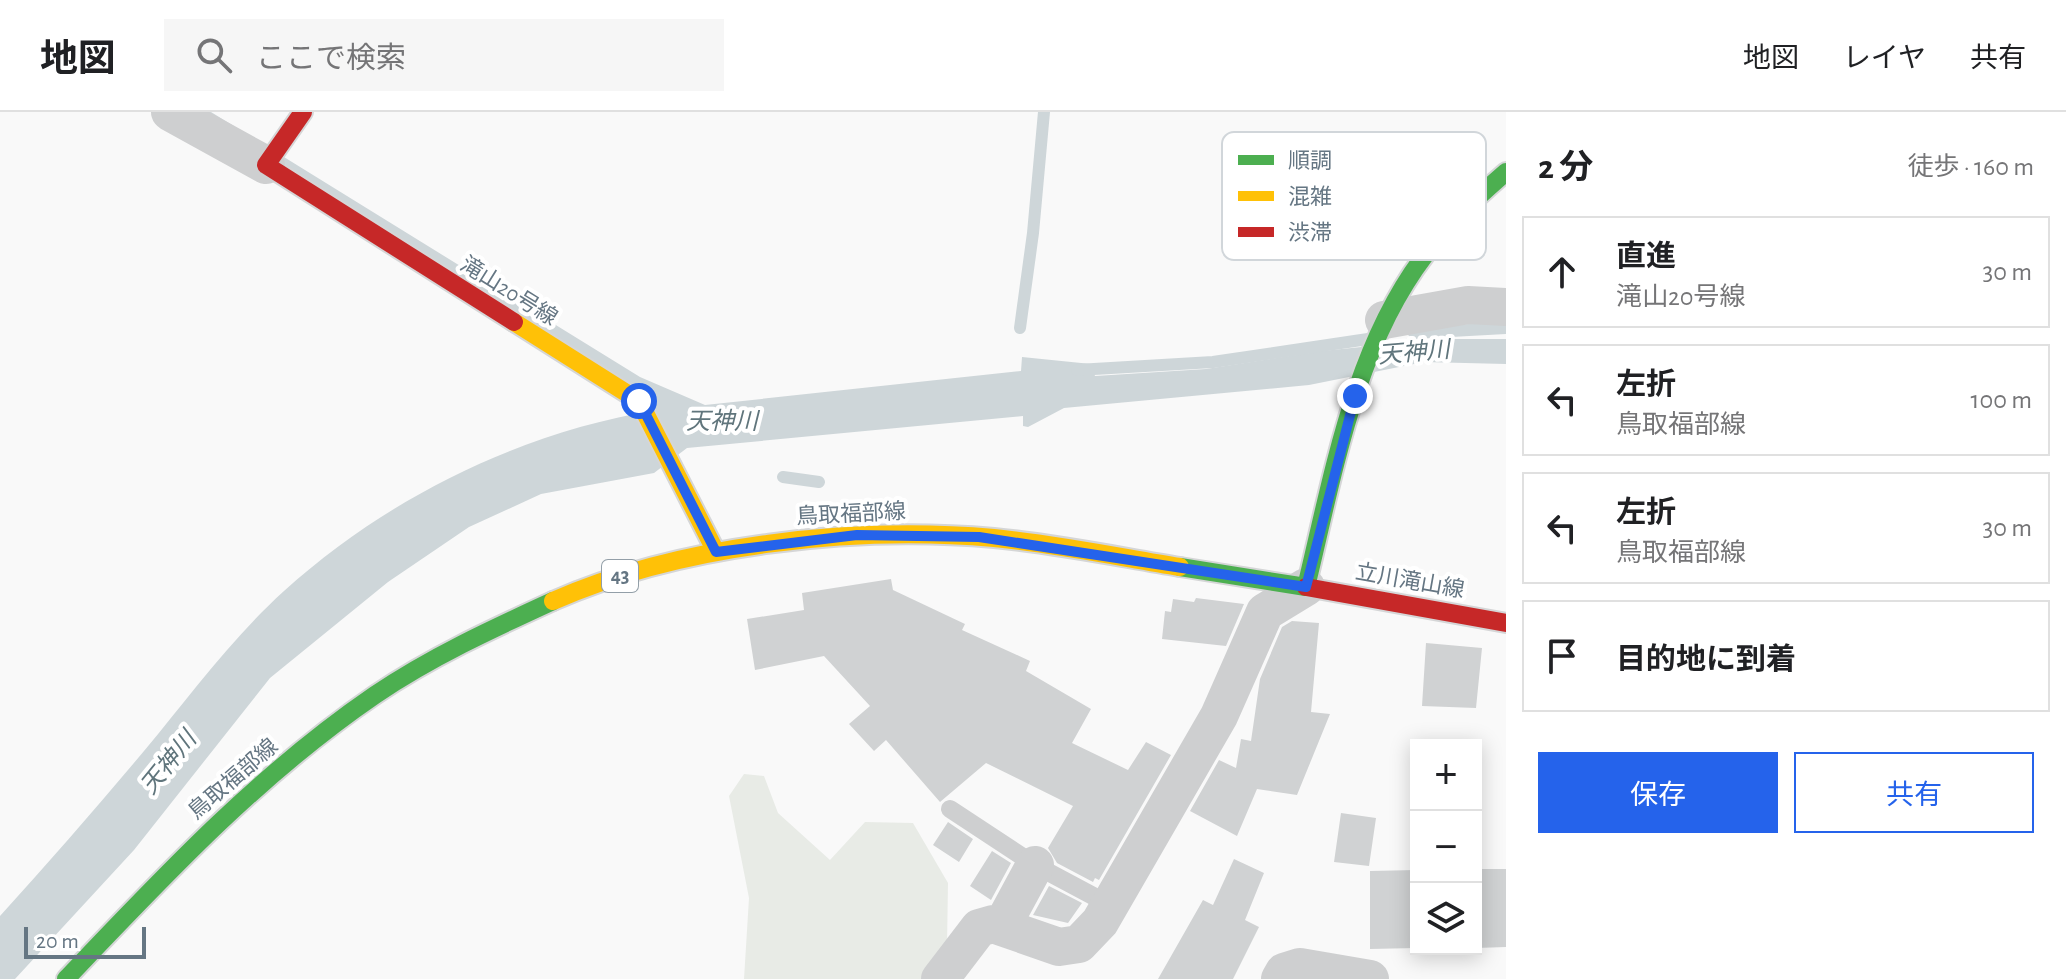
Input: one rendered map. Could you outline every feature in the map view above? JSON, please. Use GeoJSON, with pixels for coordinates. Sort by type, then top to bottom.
{"type":"FeatureCollection","features":[{"type":"Feature","properties":{"kind":"main road"},"geometry":{"type":"LineString","coordinates":[[266,165],[303,112]]}},
{"type":"Feature","properties":{"kind":"main road","name":"滝山20号線"},"geometry":{"type":"LineString","coordinates":[[266,165],[645,408],[716,552]]}},
{"type":"Feature","properties":{"kind":"main road"},"geometry":{"type":"LineString","coordinates":[[1486,189],[1506,172]]}},
{"type":"Feature","properties":{"kind":"main road"},"geometry":{"type":"LineString","coordinates":[[1306,587],[1355,396],[1382,325],[1419,260]]}},
{"type":"Feature","properties":{"kind":"main road","name":"鳥取福部線"},"geometry":{"type":"LineString","coordinates":[[66,979],[206,833],[282,766],[386,686],[484,628],[601,582],[716,552],[857,535],[979,537],[1306,587]]}},
{"type":"Feature","properties":{"kind":"main road","name":"立川滝山線"},"geometry":{"type":"LineString","coordinates":[[1306,587],[1506,623]]}},
{"type":"Feature","properties":{"kind":"street"},"geometry":{"type":"LineString","coordinates":[[170,112],[266,165]]}},
{"type":"Feature","properties":{"kind":"street"},"geometry":{"type":"LineString","coordinates":[[1382,325],[1468,305],[1506,307]]}},
{"type":"Feature","properties":{"kind":"street"},"geometry":{"type":"LineString","coordinates":[[940,979],[979,928],[993,924],[1002,926],[1059,947],[1079,944],[1100,922],[1219,716],[1265,612],[1306,587]]}},
{"type":"Feature","properties":{"kind":"street"},"geometry":{"type":"LineString","coordinates":[[1002,926],[1035,865]]}},
{"type":"Feature","properties":{"kind":"street"},"geometry":{"type":"LineString","coordinates":[[1280,979],[1284,972],[1300,967],[1370,979]]}},
{"type":"Feature","properties":{"kind":"lane"},"geometry":{"type":"LineString","coordinates":[[950,809],[1035,865],[1110,905]]}},
{"type":"Feature","properties":{"kind":"shaded area"},"geometry":{"type":"Polygon","coordinates":[[[744,774],[764,776],[778,813],[830,860],[865,822],[913,823],[948,883],[947,946],[929,979],[744,979],[749,898],[729,796],[744,774]]]}},
{"type":"Feature","properties":{"kind":"water","name":"天神川"},"geometry":{"type":"Polygon","coordinates":[[[197,112],[211,112],[640,377],[705,405],[1021,371],[1022,357],[1091,364],[1095,376],[1206,369],[1322,351],[1440,339],[1506,339],[1506,364],[1424,362],[1309,385],[1064,408],[1028,427],[1023,426],[1023,416],[687,448],[654,473],[541,494],[469,527],[388,582],[270,678],[134,850],[15,979],[0,979],[0,916],[109,793],[228,648],[284,591],[366,527],[457,474],[555,435],[656,410],[197,112]]]}},
{"type":"Feature","properties":{"kind":"building"},"geometry":{"type":"Polygon","coordinates":[[[891,579],[893,590],[965,624],[962,630],[1030,661],[1026,671],[1091,709],[1072,743],[1128,770],[1146,742],[1171,755],[1099,880],[1095,878],[1093,882],[1057,863],[1048,848],[1073,806],[986,763],[940,802],[886,740],[874,751],[849,724],[870,706],[824,656],[755,670],[747,619],[804,610],[802,593],[891,579]]]}},
{"type":"Feature","properties":{"kind":"building"},"geometry":{"type":"Polygon","coordinates":[[[1196,598],[1244,604],[1226,646],[1162,639],[1165,611],[1171,612],[1173,599],[1194,602],[1196,598]]]}},
{"type":"Feature","properties":{"kind":"building"},"geometry":{"type":"Polygon","coordinates":[[[1292,621],[1319,623],[1311,712],[1330,714],[1297,795],[1257,789],[1237,836],[1190,811],[1219,760],[1236,768],[1241,739],[1251,741],[1260,679],[1282,627],[1292,621]]]}},
{"type":"Feature","properties":{"kind":"building"},"geometry":{"type":"Polygon","coordinates":[[[1426,643],[1482,648],[1476,708],[1422,706],[1426,643]]]}},
{"type":"Feature","properties":{"kind":"building"},"geometry":{"type":"Polygon","coordinates":[[[1341,813],[1376,818],[1369,866],[1334,862],[1341,813]]]}},
{"type":"Feature","properties":{"kind":"building"},"geometry":{"type":"Polygon","coordinates":[[[948,822],[973,839],[959,862],[933,845],[948,822]]]}},
{"type":"Feature","properties":{"kind":"building"},"geometry":{"type":"Polygon","coordinates":[[[992,851],[1011,863],[991,900],[970,886],[992,851]]]}},
{"type":"Feature","properties":{"kind":"building"},"geometry":{"type":"Polygon","coordinates":[[[1234,859],[1264,873],[1245,920],[1259,927],[1233,979],[1158,979],[1203,900],[1213,905],[1234,859]]]}},
{"type":"Feature","properties":{"kind":"building"},"geometry":{"type":"Polygon","coordinates":[[[1482,869],[1506,869],[1506,947],[1482,948],[1482,869]]]}},
{"type":"Feature","properties":{"kind":"building"},"geometry":{"type":"Polygon","coordinates":[[[1410,870],[1410,948],[1370,949],[1370,871],[1410,870]]]}},
{"type":"Feature","properties":{"kind":"building"},"geometry":{"type":"Polygon","coordinates":[[[1049,886],[1082,903],[1068,923],[1033,915],[1049,886]]]}},
{"type":"Feature","properties":{"kind":"waterway"},"geometry":{"type":"LineString","coordinates":[[1020,328],[1033,233],[1044,112]]}},
{"type":"Feature","properties":{"kind":"waterway","name":"天神川"},"geometry":{"type":"LineString","coordinates":[[1414,333],[1506,328]]}},
{"type":"Feature","properties":{"kind":"waterway","name":"天神川"},"geometry":{"type":"LineString","coordinates":[[1077,370],[1213,362],[1368,339]]}},
{"type":"Feature","properties":{"kind":"waterway"},"geometry":{"type":"LineString","coordinates":[[783,477],[819,482]]}},
{"type":"Feature","properties":{"kind":"traffic: fast"},"geometry":{"type":"LineString","coordinates":[[1486,190],[1506,172]]}},
{"type":"Feature","properties":{"kind":"traffic: fast"},"geometry":{"type":"LineString","coordinates":[[1180,567],[1306,587],[1337,458],[1363,372],[1380,330],[1422,260]]}},
{"type":"Feature","properties":{"kind":"traffic: fast"},"geometry":{"type":"LineString","coordinates":[[66,979],[213,829],[332,726],[418,668],[553,601]]}},
{"type":"Feature","properties":{"kind":"traffic: slow"},"geometry":{"type":"LineString","coordinates":[[514,322],[639,401],[716,552]]}},
{"type":"Feature","properties":{"kind":"traffic: slow"},"geometry":{"type":"LineString","coordinates":[[553,601],[603,581],[657,565],[712,553],[827,538],[884,535],[994,538],[1180,567]]}},
{"type":"Feature","properties":{"kind":"traffic: jam"},"geometry":{"type":"LineString","coordinates":[[303,112],[266,165],[514,322]]}},
{"type":"Feature","properties":{"kind":"traffic: jam"},"geometry":{"type":"LineString","coordinates":[[1306,587],[1506,623]]}},
{"type":"Feature","properties":{"kind":"route"},"geometry":{"type":"LineString","coordinates":[[639,401],[716,552],[857,535],[979,537],[1306,587],[1355,396]]}}]}
